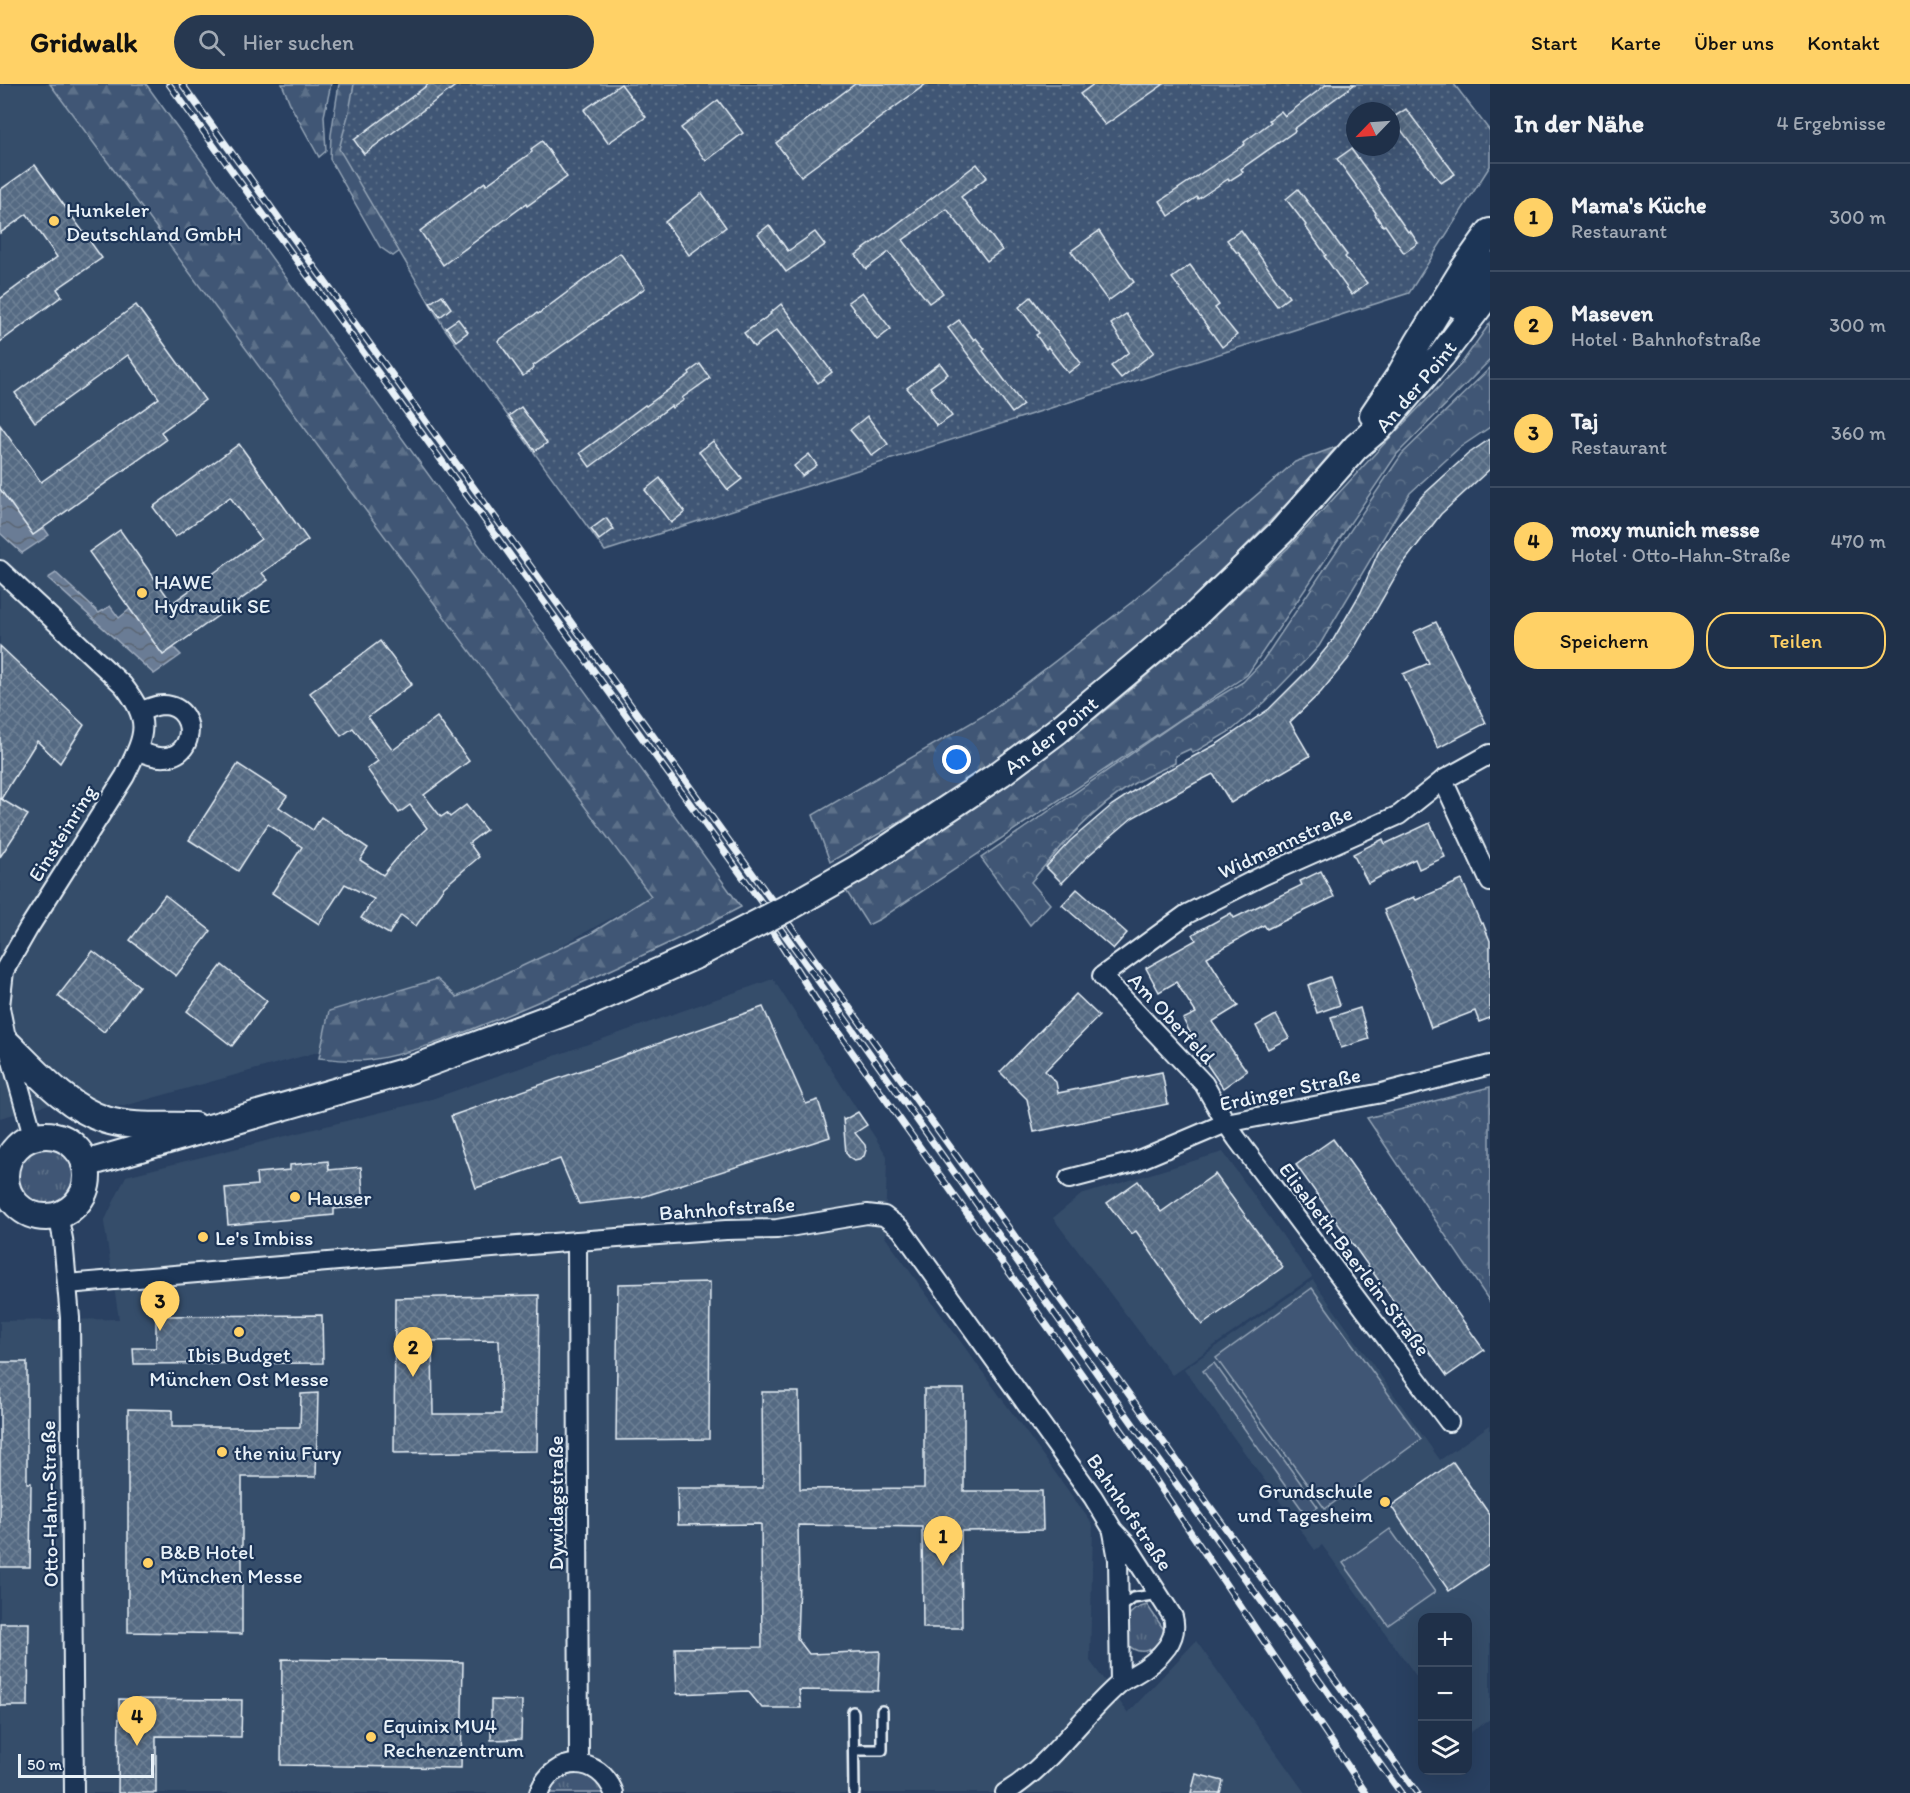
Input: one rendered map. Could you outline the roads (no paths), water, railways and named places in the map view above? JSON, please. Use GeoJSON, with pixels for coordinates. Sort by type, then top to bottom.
{"type":"FeatureCollection","features":[{"type":"Feature","properties":{"kind":"street","name":"An der Point"},"geometry":{"type":"LineString","coordinates":[[1400,375],[1463,270],[1490,232]]}},
{"type":"Feature","properties":{"kind":"street","name":"An der Point"},"geometry":{"type":"LineString","coordinates":[[1356,447],[1375,412],[1400,375],[1490,265]]}},
{"type":"Feature","properties":{"kind":"street","name":"An der Point"},"geometry":{"type":"LineString","coordinates":[[85,1164],[407,1071],[579,1007],[694,956],[793,905],[860,867],[1002,773],[1107,691],[1191,619],[1273,540],[1356,447],[1383,424],[1442,355],[1490,292]]}},
{"type":"Feature","properties":{"kind":"street"},"geometry":{"type":"LineString","coordinates":[[0,570],[123,685],[141,711],[160,705],[174,708],[185,717],[189,734],[182,750],[170,757],[156,757],[138,750]]}},
{"type":"Feature","properties":{"kind":"street","name":"Einsteinring"},"geometry":{"type":"LineString","coordinates":[[33,1136],[7,1043],[0,1007],[4,971],[125,776],[142,736],[144,724],[141,711]]}},
{"type":"Feature","properties":{"kind":"street","name":"Widmannstraße"},"geometry":{"type":"LineString","coordinates":[[1102,976],[1187,914],[1262,876],[1399,815],[1443,780],[1490,754]]}},
{"type":"Feature","properties":{"kind":"street"},"geometry":{"type":"LineString","coordinates":[[1443,780],[1490,882]]}},
{"type":"Feature","properties":{"kind":"street","name":"Am Oberfeld"},"geometry":{"type":"LineString","coordinates":[[1102,976],[1204,1084],[1226,1123]]}},
{"type":"Feature","properties":{"kind":"street"},"geometry":{"type":"LineString","coordinates":[[7,1043],[70,1101],[105,1120],[127,1124],[215,1127]]}},
{"type":"Feature","properties":{"kind":"street","name":"Erdinger Straße"},"geometry":{"type":"LineString","coordinates":[[1068,1179],[1134,1162],[1226,1123],[1382,1093],[1490,1065]]}},
{"type":"Feature","properties":{"kind":"street","name":"Elisabeth-Baerlein-Straße"},"geometry":{"type":"LineString","coordinates":[[1226,1123],[1449,1422]]}},
{"type":"Feature","properties":{"kind":"street"},"geometry":{"type":"LineString","coordinates":[[55,1135],[65,1139],[81,1154],[85,1164],[86,1185],[82,1195],[76,1204],[58,1215],[37,1216],[26,1212],[17,1206],[3,1188],[5,1166],[9,1156],[15,1148],[33,1136],[55,1135]]}},
{"type":"Feature","properties":{"kind":"street","name":"Bahnhofstraße"},"geometry":{"type":"LineString","coordinates":[[68,1284],[577,1241],[777,1228],[867,1214],[884,1216],[901,1229],[1093,1497],[1173,1617],[1176,1629],[1167,1647],[1154,1661],[1120,1682]]}},
{"type":"Feature","properties":{"kind":"street","name":"Otto-Hahn-Straße"},"geometry":{"type":"LineString","coordinates":[[58,1215],[68,1284],[70,1318],[74,1793]]}},
{"type":"Feature","properties":{"kind":"street","name":"Dywidagstraße"},"geometry":{"type":"LineString","coordinates":[[577,1241],[579,1764]]}},
{"type":"Feature","properties":{"kind":"street"},"geometry":{"type":"LineString","coordinates":[[1005,1793],[1024,1782],[1050,1757],[1120,1682],[1118,1559],[1113,1530]]}},
{"type":"Feature","properties":{"kind":"street"},"geometry":{"type":"LineString","coordinates":[[539,1793],[551,1774],[568,1765],[579,1764],[590,1766],[600,1772],[608,1780],[614,1793]]}},
{"type":"Feature","properties":{"kind":"lane"},"geometry":{"type":"LineString","coordinates":[[1118,1609],[1133,1598],[1158,1594]]}},
{"type":"Feature","properties":{"kind":"lane"},"geometry":{"type":"LineString","coordinates":[[854,1750],[882,1750],[882,1711]]}},
{"type":"Feature","properties":{"kind":"lane"},"geometry":{"type":"LineString","coordinates":[[853,1712],[854,1793]]}},
{"type":"Feature","properties":{"kind":"water"},"geometry":{"type":"Polygon","coordinates":[[[0,489],[33,535],[44,528],[49,535],[22,553],[0,533],[0,489]]]}},
{"type":"Feature","properties":{"kind":"water"},"geometry":{"type":"Polygon","coordinates":[[[56,573],[99,613],[110,606],[119,618],[130,609],[163,655],[174,648],[181,655],[154,674],[48,578],[56,573]]]}},
{"type":"Feature","properties":{"kind":"railway"},"geometry":{"type":"LineString","coordinates":[[169,84],[819,982],[1140,1434],[1401,1793]]}},
{"type":"Feature","properties":{"kind":"railway"},"geometry":{"type":"LineString","coordinates":[[182,84],[1417,1793]]}},
{"type":"Feature","properties":{"kind":"railway"},"geometry":{"type":"LineString","coordinates":[[765,920],[825,1014],[1130,1442],[1366,1793]]}},
{"type":"Feature","properties":{"kind":"place","name":"Hunkeler Deutschland GmbH"},"geometry":{"type":"Point","coordinates":[54,221]}},
{"type":"Feature","properties":{"kind":"place","name":"HAWE Hydraulik SE"},"geometry":{"type":"Point","coordinates":[142,593]}},
{"type":"Feature","properties":{"kind":"place","name":"Hauser"},"geometry":{"type":"Point","coordinates":[295,1197]}},
{"type":"Feature","properties":{"kind":"place","name":"Le's Imbiss"},"geometry":{"type":"Point","coordinates":[203,1237]}},
{"type":"Feature","properties":{"kind":"place","name":"Taj"},"geometry":{"type":"Point","coordinates":[160,1331]}},
{"type":"Feature","properties":{"kind":"place","name":"Ibis Budget München Ost Messe"},"geometry":{"type":"Point","coordinates":[239,1332]}},
{"type":"Feature","properties":{"kind":"place","name":"Maseven"},"geometry":{"type":"Point","coordinates":[413,1377]}},
{"type":"Feature","properties":{"kind":"place","name":"the niu Fury"},"geometry":{"type":"Point","coordinates":[222,1452]}},
{"type":"Feature","properties":{"kind":"place","name":"Grundschule und Tagesheim"},"geometry":{"type":"Point","coordinates":[1385,1502]}},
{"type":"Feature","properties":{"kind":"place","name":"B&B Hotel München Messe"},"geometry":{"type":"Point","coordinates":[148,1563]}},
{"type":"Feature","properties":{"kind":"place","name":"Mama's Küche"},"geometry":{"type":"Point","coordinates":[943,1566]}},
{"type":"Feature","properties":{"kind":"place","name":"Equinix MU4 Rechenzentrum"},"geometry":{"type":"Point","coordinates":[371,1737]}},
{"type":"Feature","properties":{"kind":"place","name":"moxy munich messe"},"geometry":{"type":"Point","coordinates":[137,1746]}}]}
